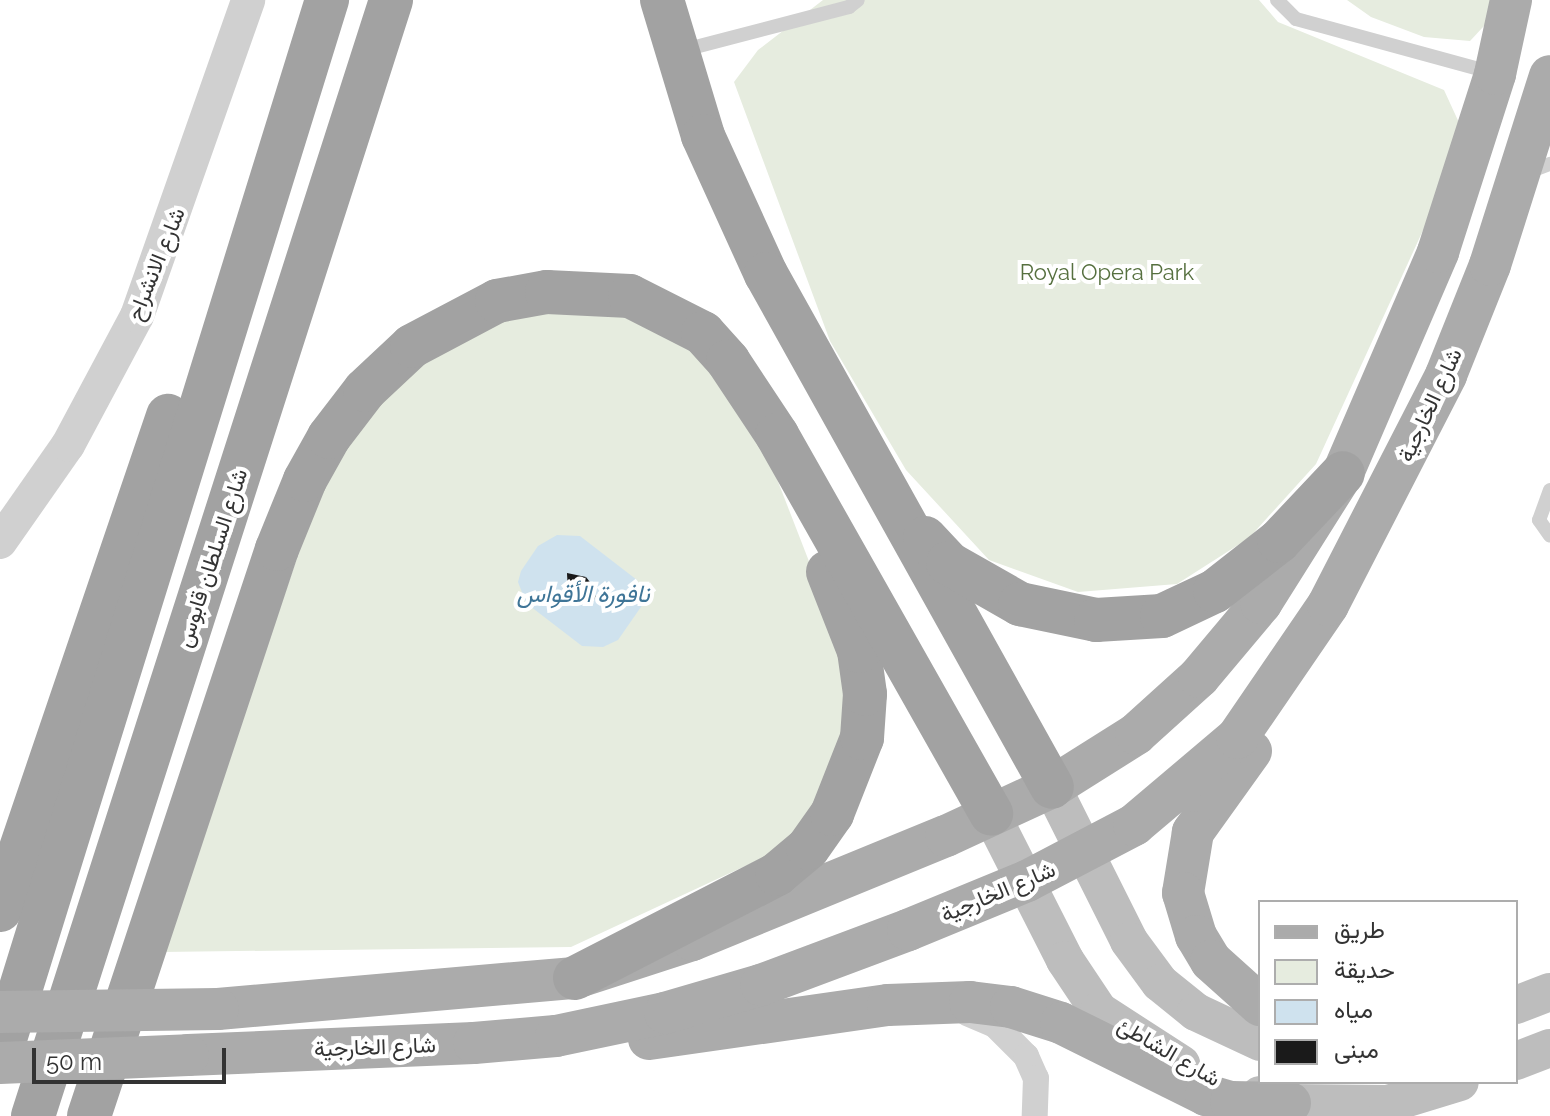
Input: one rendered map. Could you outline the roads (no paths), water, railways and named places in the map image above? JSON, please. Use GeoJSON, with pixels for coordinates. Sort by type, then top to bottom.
{"type":"FeatureCollection","features":[{"type":"Feature","properties":{"kind":"highway","name":"شارع السلطان قابوس"},"geometry":{"type":"LineString","coordinates":[[33,1116],[391,0]]}},
{"type":"Feature","properties":{"kind":"highway"},"geometry":{"type":"LineString","coordinates":[[662,0],[703,136],[766,274],[1052,787]]}},
{"type":"Feature","properties":{"kind":"highway"},"geometry":{"type":"LineString","coordinates":[[0,910],[178,388],[323,11]]}},
{"type":"Feature","properties":{"kind":"highway"},"geometry":{"type":"LineString","coordinates":[[0,1055],[323,11]]}},
{"type":"Feature","properties":{"kind":"highway"},"geometry":{"type":"LineString","coordinates":[[89,1116],[277,549],[323,448],[365,390],[412,346],[497,301],[593,291],[645,301],[703,333],[728,361],[777,435],[991,814]]}},
{"type":"Feature","properties":{"kind":"highway"},"geometry":{"type":"LineString","coordinates":[[575,978],[777,874],[808,848],[848,780],[862,738],[865,694],[859,651],[777,435]]}},
{"type":"Feature","properties":{"kind":"highway"},"geometry":{"type":"LineString","coordinates":[[859,440],[923,537],[948,563],[1020,604],[1096,620],[1162,616],[1215,591],[1279,541],[1343,473]]}},
{"type":"Feature","properties":{"kind":"highway"},"geometry":{"type":"LineString","coordinates":[[0,813],[0,853]]}},
{"type":"Feature","properties":{"kind":"main road"},"geometry":{"type":"LineString","coordinates":[[0,1012],[218,1009],[575,978],[692,940],[991,814],[1052,787],[1136,734],[1199,677],[1261,603],[1343,473],[1438,252],[1495,74],[1511,0]]}},
{"type":"Feature","properties":{"kind":"main road","name":"شارع الخارجية"},"geometry":{"type":"LineString","coordinates":[[0,1063],[556,1036],[665,1013],[761,985],[1027,881],[1134,825],[1237,738],[1328,605],[1446,375],[1534,170],[1550,76]]}},
{"type":"Feature","properties":{"kind":"main road"},"geometry":{"type":"LineString","coordinates":[[1258,1004],[1235,988],[1196,936],[1183,893],[1187,858],[1193,832],[1211,802],[1276,720],[1305,669],[1328,605]]}},
{"type":"Feature","properties":{"kind":"main road"},"geometry":{"type":"LineString","coordinates":[[1052,787],[1129,941],[1160,983],[1196,1012],[1258,1041]]}},
{"type":"Feature","properties":{"kind":"main road","name":"شارع الشاطئ"},"geometry":{"type":"LineString","coordinates":[[991,814],[1065,960],[1099,1011],[1212,1082],[1290,1103],[1388,1104],[1453,1084]]}},
{"type":"Feature","properties":{"kind":"main road"},"geometry":{"type":"LineString","coordinates":[[1518,1004],[1550,992]]}},
{"type":"Feature","properties":{"kind":"main road"},"geometry":{"type":"LineString","coordinates":[[556,1036],[646,1040],[928,1000],[1011,1007],[1061,1023],[1206,1095],[1231,1102],[1290,1103]]}},
{"type":"Feature","properties":{"kind":"street","name":"شارع الانشراح"},"geometry":{"type":"LineString","coordinates":[[0,563],[25,510],[137,316],[248,0]]}},
{"type":"Feature","properties":{"kind":"street","name":"شارع الانشراح"},"geometry":{"type":"LineString","coordinates":[[0,542],[25,510]]}},
{"type":"Feature","properties":{"kind":"street"},"geometry":{"type":"LineString","coordinates":[[888,1005],[971,1014],[995,1025],[1015,1042],[1031,1067],[1035,1116]]}},
{"type":"Feature","properties":{"kind":"lane"},"geometry":{"type":"LineString","coordinates":[[676,52],[849,7],[858,0]]}},
{"type":"Feature","properties":{"kind":"lane"},"geometry":{"type":"LineString","coordinates":[[1277,0],[1296,19],[1495,74]]}},
{"type":"Feature","properties":{"kind":"lane"},"geometry":{"type":"LineString","coordinates":[[1550,490],[1539,520],[1550,536]]}},
{"type":"Feature","properties":{"kind":"water","name":"نافورة الأقواس"},"geometry":{"type":"Polygon","coordinates":[[[557,535],[580,536],[637,580],[643,604],[618,640],[603,647],[582,646],[526,603],[518,582],[521,571],[538,546],[557,535]]]}},
{"type":"Feature","properties":{"kind":"park label","name":"Royal Opera Park"},"geometry":{"type":"Point","coordinates":[1107,273]}}]}
